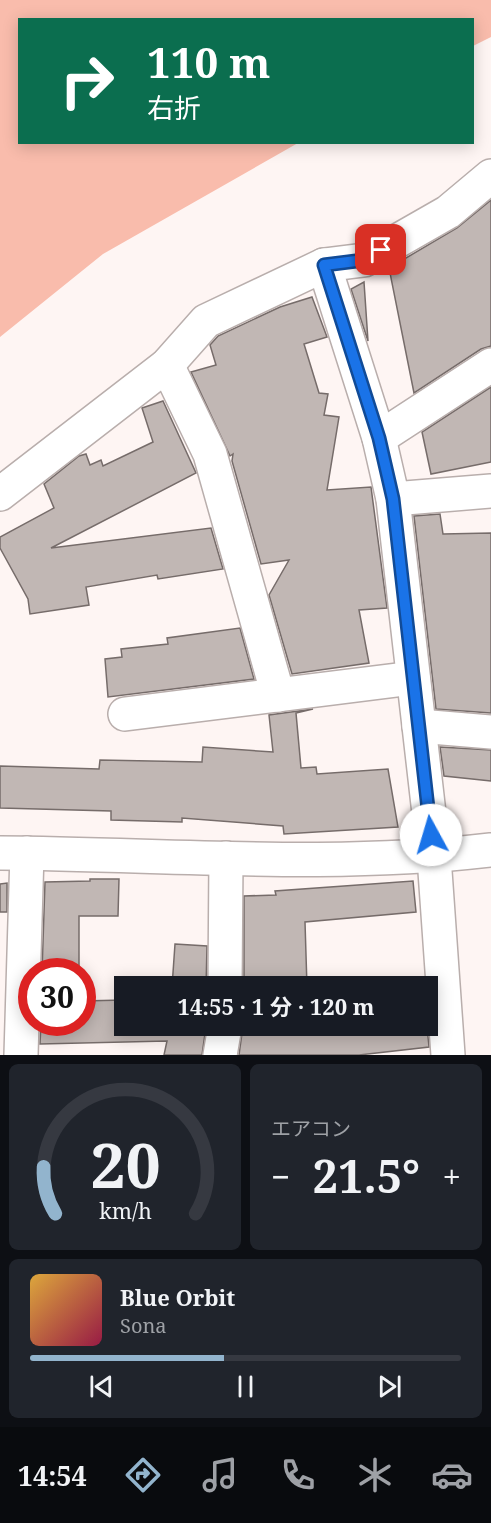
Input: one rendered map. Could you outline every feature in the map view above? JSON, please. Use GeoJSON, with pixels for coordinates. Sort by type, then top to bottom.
{"type":"FeatureCollection","features":[{"type":"Feature","properties":{"kind":"street"},"geometry":{"type":"LineString","coordinates":[[0,494],[167,364],[206,321],[324,265],[364,260],[448,212],[491,176]]}},
{"type":"Feature","properties":{"kind":"street"},"geometry":{"type":"LineString","coordinates":[[324,265],[379,438],[393,499],[434,857],[448,1055]]}},
{"type":"Feature","properties":{"kind":"street"},"geometry":{"type":"LineString","coordinates":[[167,364],[210,454],[278,695]]}},
{"type":"Feature","properties":{"kind":"street"},"geometry":{"type":"LineString","coordinates":[[379,438],[491,365]]}},
{"type":"Feature","properties":{"kind":"street"},"geometry":{"type":"LineString","coordinates":[[393,499],[491,491]]}},
{"type":"Feature","properties":{"kind":"street"},"geometry":{"type":"LineString","coordinates":[[125,714],[413,678]]}},
{"type":"Feature","properties":{"kind":"street"},"geometry":{"type":"LineString","coordinates":[[419,726],[491,732]]}},
{"type":"Feature","properties":{"kind":"street"},"geometry":{"type":"LineString","coordinates":[[21,1055],[13,853],[226,858],[434,857],[491,850]]}},
{"type":"Feature","properties":{"kind":"street"},"geometry":{"type":"LineString","coordinates":[[225,976],[226,858]]}},
{"type":"Feature","properties":{"kind":"street"},"geometry":{"type":"LineString","coordinates":[[220,1055],[223,1036]]}},
{"type":"Feature","properties":{"kind":"shaded area"},"geometry":{"type":"Polygon","coordinates":[[[0,0],[491,0],[491,37],[474,46],[474,18],[18,18],[18,144],[296,144],[103,254],[0,337],[0,0]]]}},
{"type":"Feature","properties":{"kind":"building"},"geometry":{"type":"Polygon","coordinates":[[[491,200],[491,346],[481,349],[414,393],[389,268],[457,228],[491,200]]]}},
{"type":"Feature","properties":{"kind":"building"},"geometry":{"type":"Polygon","coordinates":[[[364,282],[368,341],[351,289],[364,282]]]}},
{"type":"Feature","properties":{"kind":"building"},"geometry":{"type":"Polygon","coordinates":[[[312,297],[327,337],[304,344],[319,393],[328,394],[324,415],[339,417],[327,490],[371,487],[387,608],[359,610],[369,663],[292,674],[269,595],[289,560],[261,564],[232,461],[233,454],[230,456],[191,372],[216,365],[210,345],[218,336],[280,307],[312,297]]]}},
{"type":"Feature","properties":{"kind":"building"},"geometry":{"type":"Polygon","coordinates":[[[491,387],[491,462],[431,474],[422,432],[491,387]]]}},
{"type":"Feature","properties":{"kind":"building"},"geometry":{"type":"Polygon","coordinates":[[[163,401],[196,473],[51,548],[211,528],[223,569],[158,579],[157,575],[86,587],[89,605],[30,614],[28,599],[0,548],[0,537],[54,508],[44,484],[79,456],[86,454],[90,465],[101,460],[103,466],[153,442],[142,408],[163,401]]]}},
{"type":"Feature","properties":{"kind":"building"},"geometry":{"type":"Polygon","coordinates":[[[440,514],[443,534],[491,533],[491,713],[436,709],[414,516],[440,514]]]}},
{"type":"Feature","properties":{"kind":"building"},"geometry":{"type":"Polygon","coordinates":[[[240,628],[254,679],[108,697],[105,659],[122,657],[121,649],[168,644],[167,638],[240,628]]]}},
{"type":"Feature","properties":{"kind":"building"},"geometry":{"type":"Polygon","coordinates":[[[313,709],[296,713],[301,768],[316,767],[317,774],[388,769],[398,827],[284,834],[283,826],[182,818],[182,822],[111,820],[111,811],[0,808],[0,766],[99,769],[100,760],[202,762],[203,747],[273,752],[269,715],[313,709]]]}},
{"type":"Feature","properties":{"kind":"building"},"geometry":{"type":"Polygon","coordinates":[[[440,747],[491,750],[491,781],[444,776],[440,747]]]}},
{"type":"Feature","properties":{"kind":"building"},"geometry":{"type":"Polygon","coordinates":[[[90,879],[119,879],[118,916],[79,916],[79,958],[42,958],[45,882],[90,881],[90,879]]]}},
{"type":"Feature","properties":{"kind":"building"},"geometry":{"type":"Polygon","coordinates":[[[413,881],[416,912],[305,922],[307,976],[244,976],[244,896],[276,895],[275,891],[413,881]]]}},
{"type":"Feature","properties":{"kind":"building"},"geometry":{"type":"Polygon","coordinates":[[[7,883],[7,912],[0,912],[0,884],[7,883]]]}},
{"type":"Feature","properties":{"kind":"building"},"geometry":{"type":"Polygon","coordinates":[[[175,944],[207,946],[206,976],[173,976],[175,944]]]}},
{"type":"Feature","properties":{"kind":"building"},"geometry":{"type":"Polygon","coordinates":[[[114,1000],[114,1036],[205,1036],[202,1055],[164,1055],[167,1041],[40,1044],[40,1036],[96,1036],[96,1001],[114,1000]]]}},
{"type":"Feature","properties":{"kind":"building"},"geometry":{"type":"Polygon","coordinates":[[[242,1036],[428,1036],[429,1047],[359,1055],[239,1055],[242,1036]]]}},
{"type":"Feature","properties":{"kind":"route"},"geometry":{"type":"LineString","coordinates":[[381,250],[364,260],[324,265],[379,438],[393,499],[431,835]]}}]}
